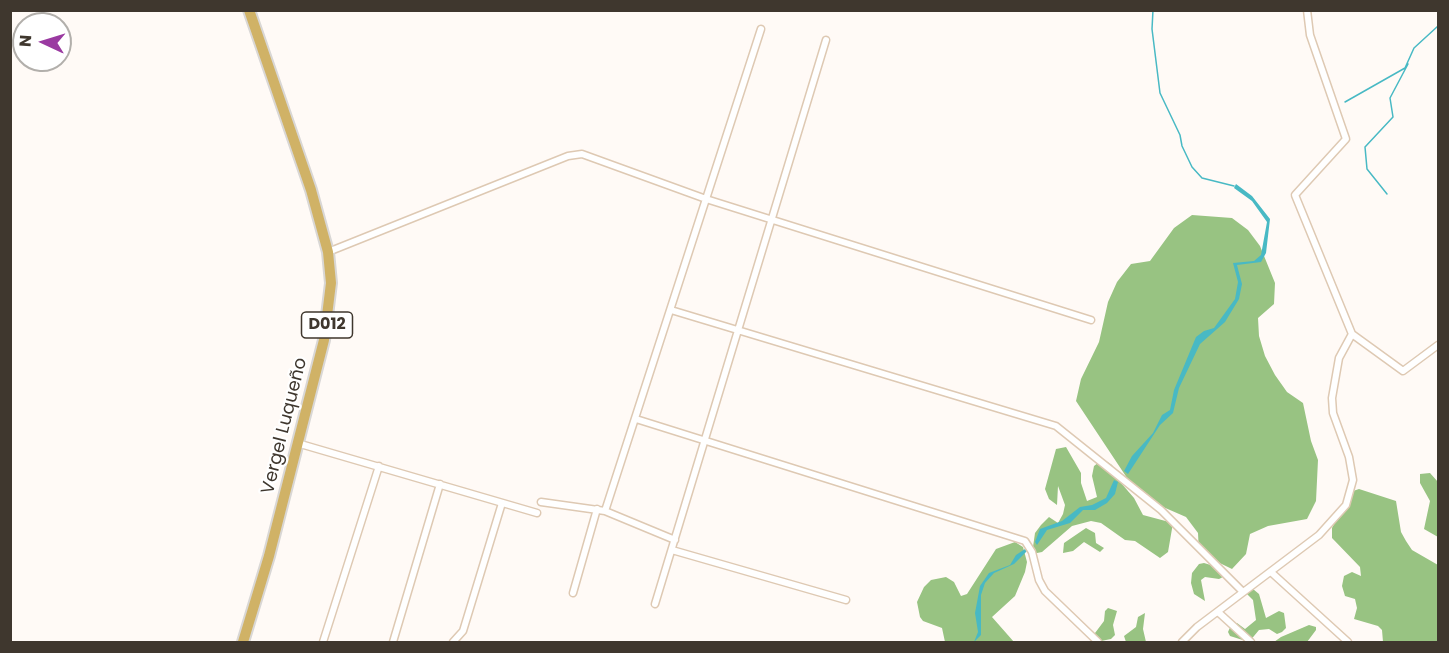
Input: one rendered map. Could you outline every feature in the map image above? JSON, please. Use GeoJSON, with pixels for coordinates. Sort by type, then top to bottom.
{"type":"FeatureCollection","features":[{"type":"Feature","properties":{"kind":"main road","name":"Vergel Luqueño"},"geometry":{"type":"LineString","coordinates":[[243,642],[269,556],[328,322],[331,283],[328,252],[293,132],[249,10]]}},
{"type":"Feature","properties":{"kind":"street"},"geometry":{"type":"LineString","coordinates":[[1307,10],[1310,35],[1346,139],[1295,195],[1352,334],[1403,371],[1438,345]]}},
{"type":"Feature","properties":{"kind":"street"},"geometry":{"type":"LineString","coordinates":[[605,511],[760,29]]}},
{"type":"Feature","properties":{"kind":"street"},"geometry":{"type":"LineString","coordinates":[[655,604],[826,40]]}},
{"type":"Feature","properties":{"kind":"street"},"geometry":{"type":"LineString","coordinates":[[328,252],[575,154],[588,156],[706,199],[1091,321]]}},
{"type":"Feature","properties":{"kind":"street"},"geometry":{"type":"LineString","coordinates":[[671,309],[1056,426],[1161,510],[1243,592]]}},
{"type":"Feature","properties":{"kind":"street"},"geometry":{"type":"LineString","coordinates":[[1182,642],[1243,592],[1272,573],[1319,535],[1336,517],[1351,493],[1352,468],[1334,413],[1332,398],[1339,358],[1352,334]]}},
{"type":"Feature","properties":{"kind":"street"},"geometry":{"type":"LineString","coordinates":[[636,419],[1025,541],[1032,552],[1039,580],[1045,591],[1098,642]]}},
{"type":"Feature","properties":{"kind":"street"},"geometry":{"type":"LineString","coordinates":[[297,443],[537,513]]}},
{"type":"Feature","properties":{"kind":"street"},"geometry":{"type":"LineString","coordinates":[[323,642],[379,466]]}},
{"type":"Feature","properties":{"kind":"street"},"geometry":{"type":"LineString","coordinates":[[393,642],[440,484]]}},
{"type":"Feature","properties":{"kind":"street"},"geometry":{"type":"LineString","coordinates":[[541,502],[605,511],[675,540]]}},
{"type":"Feature","properties":{"kind":"street"},"geometry":{"type":"LineString","coordinates":[[453,642],[463,631],[502,503]]}},
{"type":"Feature","properties":{"kind":"street"},"geometry":{"type":"LineString","coordinates":[[573,593],[597,509]]}},
{"type":"Feature","properties":{"kind":"street"},"geometry":{"type":"LineString","coordinates":[[672,550],[846,600]]}},
{"type":"Feature","properties":{"kind":"street"},"geometry":{"type":"LineString","coordinates":[[1272,573],[1347,642]]}},
{"type":"Feature","properties":{"kind":"street"},"geometry":{"type":"LineString","coordinates":[[1218,612],[1251,642]]}},
{"type":"Feature","properties":{"kind":"green space"},"geometry":{"type":"Polygon","coordinates":[[[1192,215],[1232,218],[1248,230],[1260,246],[1275,283],[1274,304],[1258,318],[1259,336],[1265,356],[1275,375],[1287,392],[1303,403],[1311,441],[1318,460],[1316,501],[1307,519],[1268,526],[1250,534],[1246,554],[1232,569],[1199,553],[1198,533],[1186,517],[1147,500],[1133,487],[1076,401],[1081,379],[1099,342],[1108,302],[1117,282],[1131,264],[1150,261],[1174,228],[1192,215]]]}},
{"type":"Feature","properties":{"kind":"green space"},"geometry":{"type":"Polygon","coordinates":[[[1066,447],[1081,473],[1081,483],[1087,501],[1097,497],[1092,476],[1094,466],[1103,459],[1112,465],[1121,483],[1134,498],[1143,515],[1173,523],[1168,552],[1160,558],[1135,541],[1125,540],[1101,523],[1091,521],[1072,526],[1042,552],[1032,554],[1035,533],[1041,525],[1049,517],[1058,523],[1063,514],[1065,505],[1058,486],[1057,505],[1049,499],[1045,489],[1056,449],[1066,447]]]}},
{"type":"Feature","properties":{"kind":"green space"},"geometry":{"type":"Polygon","coordinates":[[[1430,473],[1438,482],[1438,537],[1424,529],[1430,501],[1420,483],[1420,474],[1430,473]]]}},
{"type":"Feature","properties":{"kind":"green space"},"geometry":{"type":"Polygon","coordinates":[[[1359,489],[1396,501],[1401,532],[1406,541],[1412,550],[1438,565],[1438,642],[1383,642],[1382,630],[1378,626],[1354,619],[1357,608],[1355,599],[1345,596],[1342,586],[1344,576],[1352,572],[1361,576],[1360,567],[1332,538],[1332,528],[1350,492],[1359,489]]]}},
{"type":"Feature","properties":{"kind":"green space"},"geometry":{"type":"Polygon","coordinates":[[[1086,528],[1095,533],[1096,543],[1104,548],[1100,552],[1084,542],[1073,551],[1063,553],[1064,543],[1086,528]]]}},
{"type":"Feature","properties":{"kind":"green space"},"geometry":{"type":"Polygon","coordinates":[[[1015,542],[1023,547],[1027,562],[1025,572],[1015,596],[992,617],[1014,642],[945,642],[942,628],[923,621],[920,617],[917,602],[924,587],[931,580],[946,577],[954,582],[961,596],[967,594],[996,549],[1015,542]]]}},
{"type":"Feature","properties":{"kind":"green space"},"geometry":{"type":"Polygon","coordinates":[[[1199,564],[1214,566],[1225,576],[1219,579],[1205,577],[1201,580],[1205,601],[1194,594],[1191,583],[1192,573],[1199,564]]]}},
{"type":"Feature","properties":{"kind":"green space"},"geometry":{"type":"Polygon","coordinates":[[[1247,584],[1259,594],[1266,618],[1279,611],[1284,613],[1286,628],[1282,632],[1277,634],[1269,629],[1259,630],[1249,642],[1230,636],[1228,632],[1232,623],[1237,623],[1245,629],[1256,620],[1253,600],[1246,593],[1247,584]]]}},
{"type":"Feature","properties":{"kind":"green space"},"geometry":{"type":"Polygon","coordinates":[[[1108,608],[1117,611],[1113,625],[1115,635],[1111,639],[1101,641],[1094,638],[1095,633],[1104,621],[1105,611],[1108,608]]]}},
{"type":"Feature","properties":{"kind":"green space"},"geometry":{"type":"Polygon","coordinates":[[[1145,613],[1143,629],[1146,642],[1126,642],[1124,636],[1136,627],[1138,617],[1145,613]]]}},
{"type":"Feature","properties":{"kind":"green space"},"geometry":{"type":"Polygon","coordinates":[[[1309,625],[1316,627],[1316,630],[1307,642],[1274,642],[1281,637],[1309,625]]]}},
{"type":"Feature","properties":{"kind":"water"},"geometry":{"type":"Polygon","coordinates":[[[1236,184],[1252,196],[1270,219],[1266,253],[1261,262],[1237,265],[1242,284],[1239,299],[1225,322],[1200,344],[1179,388],[1173,413],[1160,425],[1128,474],[1124,471],[1132,456],[1153,433],[1162,415],[1170,410],[1174,390],[1196,337],[1214,328],[1235,299],[1238,282],[1233,263],[1254,261],[1261,255],[1267,222],[1252,201],[1234,188],[1236,184]]]}},
{"type":"Feature","properties":{"kind":"water"},"geometry":{"type":"Polygon","coordinates":[[[1114,480],[1118,482],[1115,494],[1107,503],[1095,510],[1083,510],[1070,523],[1047,530],[1037,545],[1035,542],[1040,529],[1062,521],[1080,507],[1092,505],[1106,498],[1114,480]]]}},
{"type":"Feature","properties":{"kind":"water"},"geometry":{"type":"Polygon","coordinates":[[[1025,549],[1027,551],[1014,564],[994,573],[985,583],[981,595],[981,635],[974,642],[978,632],[975,613],[980,586],[989,573],[1010,565],[1016,555],[1025,549]]]}},
{"type":"Feature","properties":{"kind":"waterway"},"geometry":{"type":"LineString","coordinates":[[1153,10],[1152,29],[1160,93],[1180,135],[1182,146],[1192,167],[1202,178],[1234,186]]}},
{"type":"Feature","properties":{"kind":"waterway"},"geometry":{"type":"LineString","coordinates":[[1345,102],[1405,68],[1414,48],[1438,26]]}},
{"type":"Feature","properties":{"kind":"waterway"},"geometry":{"type":"LineString","coordinates":[[1387,194],[1367,169],[1365,147],[1393,117],[1390,98],[1408,64]]}}]}
